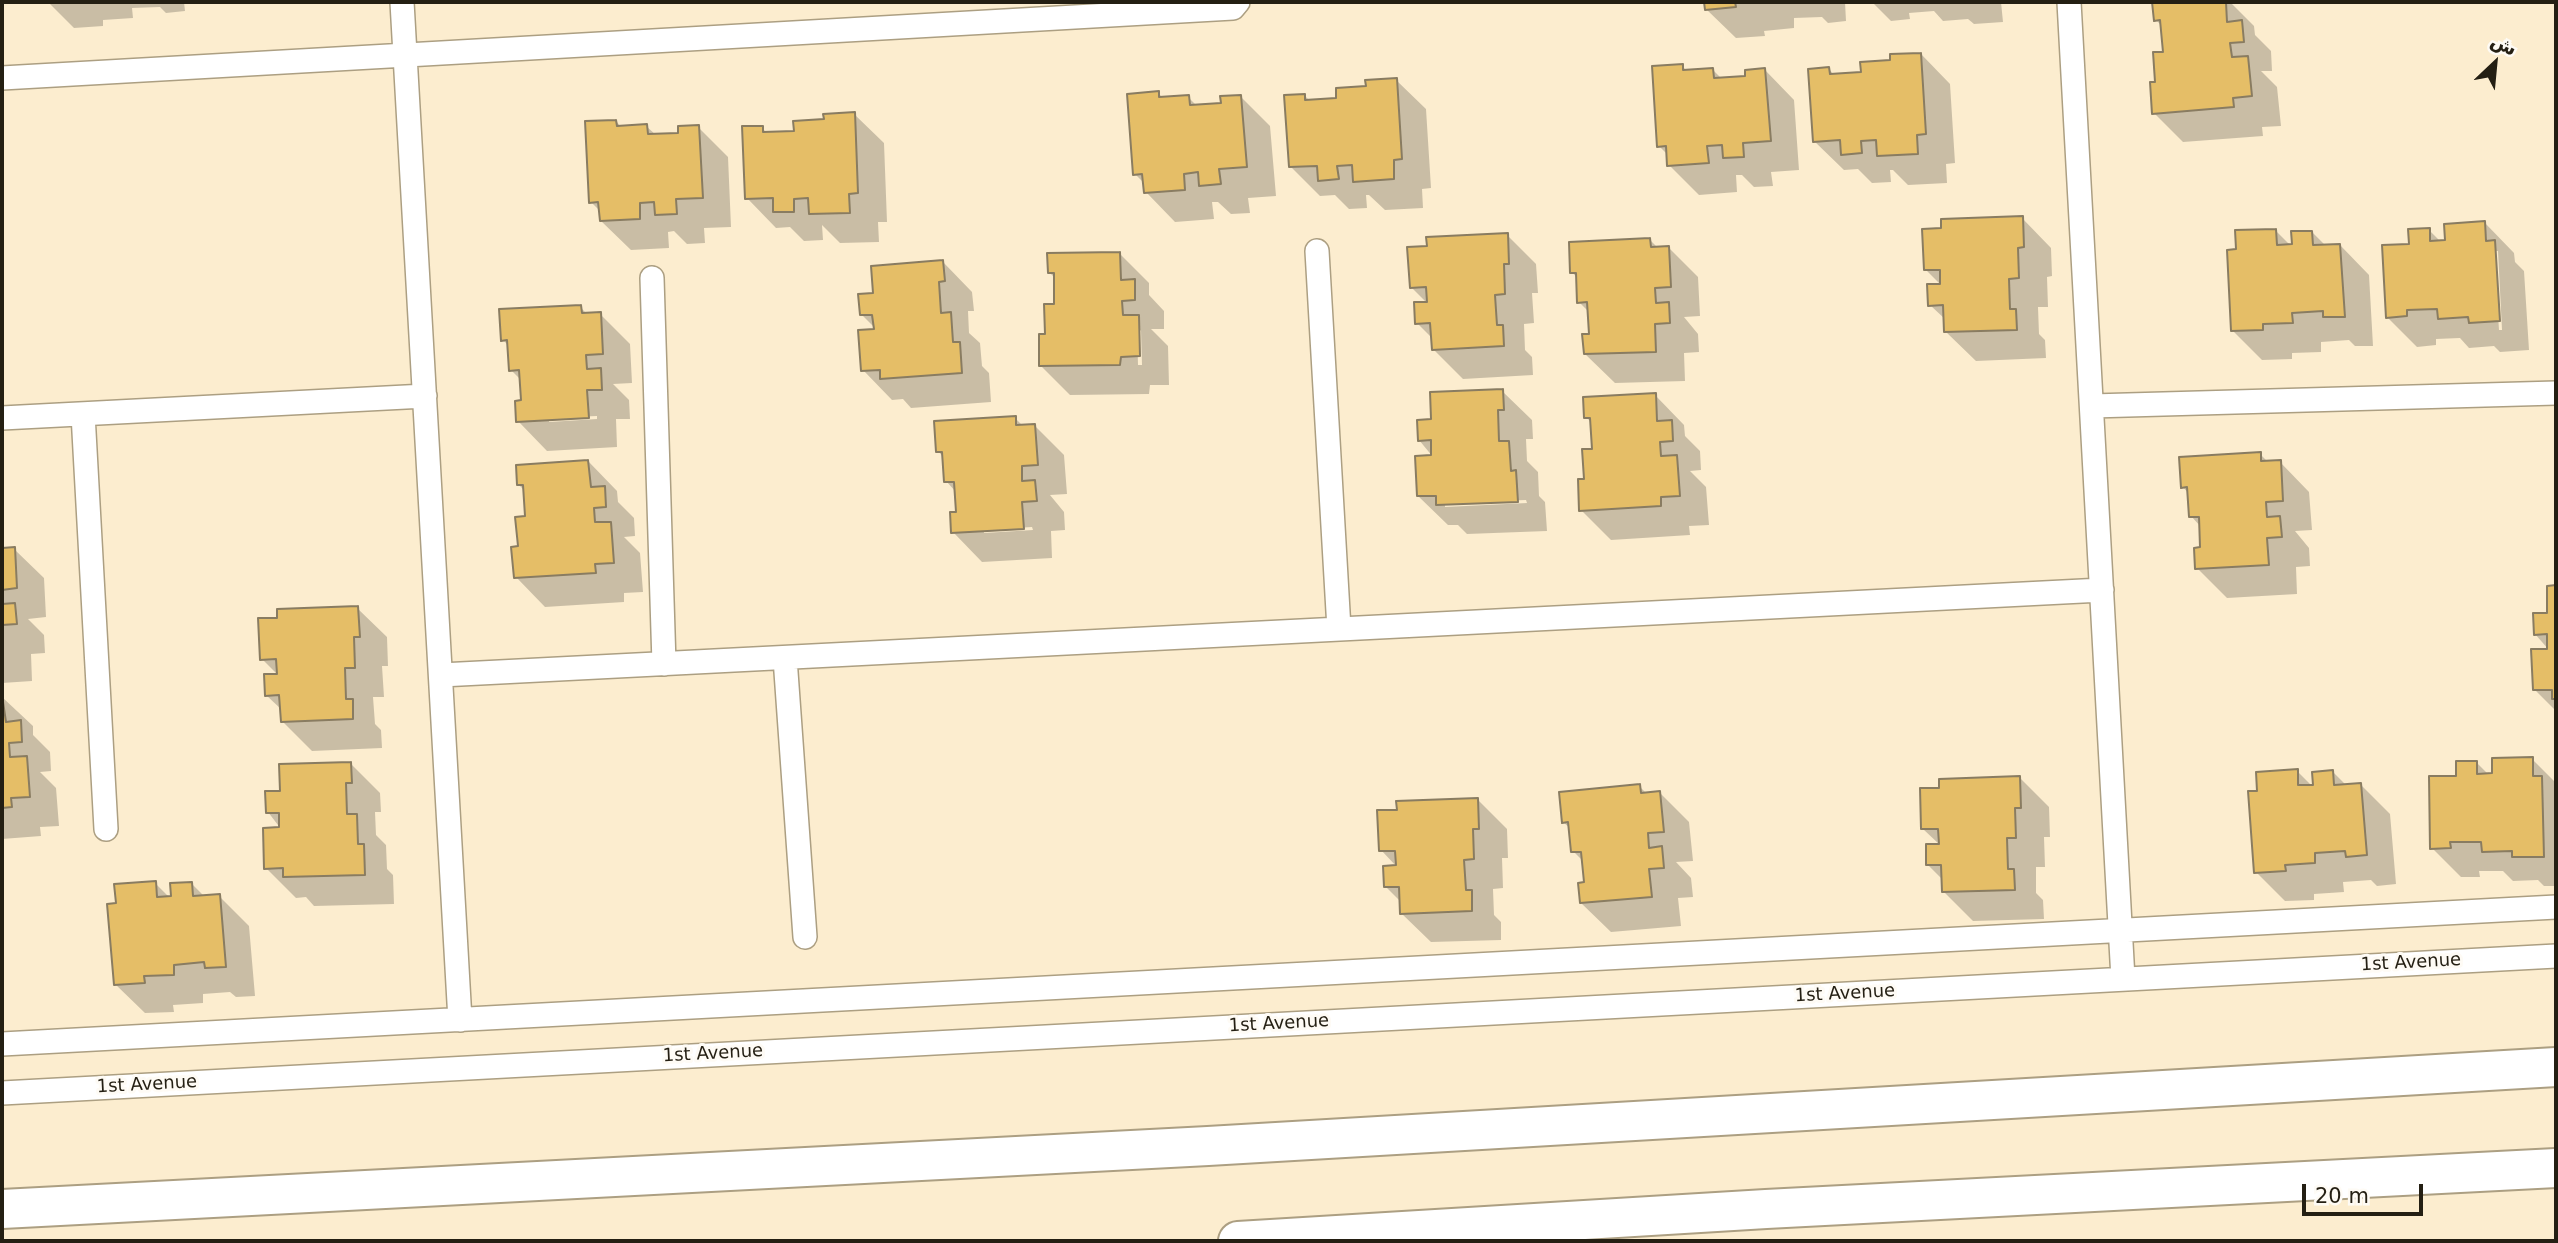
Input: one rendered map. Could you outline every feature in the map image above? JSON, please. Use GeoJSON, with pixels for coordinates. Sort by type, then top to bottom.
{"type":"FeatureCollection","features":[{"type":"Feature","properties":{"kind":"main road"},"geometry":{"type":"LineString","coordinates":[[2,1209],[1222,1145],[2556,1068]]}},
{"type":"Feature","properties":{"kind":"main road"},"geometry":{"type":"LineString","coordinates":[[1238,1241],[1766,1209],[2556,1168]]}},
{"type":"Feature","properties":{"kind":"lane"},"geometry":{"type":"LineString","coordinates":[[402,2],[460,1020]]}},
{"type":"Feature","properties":{"kind":"lane"},"geometry":{"type":"LineString","coordinates":[[2,78],[1233,8],[1238,2]]}},
{"type":"Feature","properties":{"kind":"lane"},"geometry":{"type":"LineString","coordinates":[[2069,2],[2123,979]]}},
{"type":"Feature","properties":{"kind":"lane"},"geometry":{"type":"LineString","coordinates":[[1317,251],[1339,629]]}},
{"type":"Feature","properties":{"kind":"lane"},"geometry":{"type":"LineString","coordinates":[[652,278],[664,664]]}},
{"type":"Feature","properties":{"kind":"lane"},"geometry":{"type":"LineString","coordinates":[[2092,407],[2556,393]]}},
{"type":"Feature","properties":{"kind":"lane"},"geometry":{"type":"LineString","coordinates":[[2,418],[425,396]]}},
{"type":"Feature","properties":{"kind":"lane"},"geometry":{"type":"LineString","coordinates":[[83,414],[106,829]]}},
{"type":"Feature","properties":{"kind":"lane"},"geometry":{"type":"LineString","coordinates":[[441,675],[2102,590]]}},
{"type":"Feature","properties":{"kind":"lane"},"geometry":{"type":"LineString","coordinates":[[785,658],[805,937]]}},
{"type":"Feature","properties":{"kind":"lane"},"geometry":{"type":"LineString","coordinates":[[2,1044],[2556,907]]}},
{"type":"Feature","properties":{"kind":"lane","name":"1st Avenue"},"geometry":{"type":"LineString","coordinates":[[2,1093],[2556,956]]}},
{"type":"Feature","properties":{"kind":"building"},"geometry":{"type":"Polygon","coordinates":[[[1704,2],[1735,2],[1736,7],[1705,10],[1704,2]]]}},
{"type":"Feature","properties":{"kind":"building"},"geometry":{"type":"Polygon","coordinates":[[[2152,2],[2226,2],[2227,22],[2242,20],[2244,42],[2230,43],[2232,57],[2248,56],[2252,96],[2233,98],[2234,107],[2152,114],[2150,82],[2155,82],[2153,52],[2163,52],[2160,20],[2154,21],[2152,2]]]}},
{"type":"Feature","properties":{"kind":"building"},"geometry":{"type":"Polygon","coordinates":[[[1921,53],[1926,134],[1917,135],[1918,154],[1877,156],[1876,140],[1861,141],[1862,153],[1841,155],[1840,140],[1813,142],[1808,69],[1829,67],[1830,74],[1861,72],[1860,62],[1890,60],[1890,54],[1921,53]]]}},
{"type":"Feature","properties":{"kind":"building"},"geometry":{"type":"Polygon","coordinates":[[[1683,64],[1683,70],[1713,68],[1714,78],[1745,76],[1745,70],[1765,68],[1771,141],[1743,143],[1744,157],[1723,158],[1722,145],[1707,146],[1709,163],[1667,166],[1666,146],[1657,147],[1652,66],[1683,64]]]}},
{"type":"Feature","properties":{"kind":"building"},"geometry":{"type":"Polygon","coordinates":[[[1397,78],[1402,159],[1394,160],[1394,179],[1353,182],[1352,165],[1337,166],[1339,179],[1318,181],[1317,166],[1289,167],[1284,95],[1305,94],[1305,100],[1336,98],[1336,88],[1366,86],[1365,80],[1397,78]]]}},
{"type":"Feature","properties":{"kind":"building"},"geometry":{"type":"Polygon","coordinates":[[[1159,91],[1159,97],[1189,95],[1190,105],[1221,103],[1220,96],[1241,95],[1247,167],[1219,169],[1221,184],[1199,186],[1198,172],[1184,174],[1185,190],[1144,193],[1142,174],[1133,175],[1127,94],[1159,91]]]}},
{"type":"Feature","properties":{"kind":"building"},"geometry":{"type":"Polygon","coordinates":[[[855,112],[858,193],[849,194],[850,213],[809,214],[808,198],[794,199],[794,212],[773,212],[773,198],[745,199],[742,126],[763,126],[763,132],[794,131],[793,121],[824,119],[823,114],[855,112]]]}},
{"type":"Feature","properties":{"kind":"building"},"geometry":{"type":"Polygon","coordinates":[[[616,120],[617,126],[647,124],[648,134],[678,133],[678,126],[699,125],[703,198],[676,199],[677,214],[655,215],[654,202],[640,203],[640,219],[600,221],[598,202],[589,203],[585,121],[616,120]]]}},
{"type":"Feature","properties":{"kind":"building"},"geometry":{"type":"Polygon","coordinates":[[[2023,216],[2024,247],[2018,248],[2019,278],[2009,279],[2010,309],[2016,309],[2017,330],[1944,332],[1943,305],[1928,306],[1927,284],[1940,284],[1940,270],[1924,270],[1922,229],[1941,228],[1941,219],[2023,216]]]}},
{"type":"Feature","properties":{"kind":"building"},"geometry":{"type":"Polygon","coordinates":[[[2485,221],[2486,241],[2495,240],[2500,321],[2469,323],[2468,317],[2438,319],[2437,309],[2407,310],[2407,316],[2386,318],[2382,245],[2409,244],[2408,229],[2430,228],[2430,241],[2445,240],[2444,224],[2485,221]]]}},
{"type":"Feature","properties":{"kind":"building"},"geometry":{"type":"Polygon","coordinates":[[[2276,229],[2277,245],[2292,244],[2291,231],[2312,231],[2313,245],[2340,244],[2345,317],[2323,317],[2323,311],[2292,313],[2293,323],[2263,324],[2263,330],[2231,331],[2227,250],[2236,249],[2235,230],[2276,229]]]}},
{"type":"Feature","properties":{"kind":"building"},"geometry":{"type":"Polygon","coordinates":[[[1508,233],[1509,264],[1504,264],[1505,294],[1495,295],[1497,325],[1503,325],[1504,346],[1432,350],[1430,323],[1415,324],[1414,302],[1427,302],[1426,287],[1410,288],[1407,247],[1427,246],[1426,237],[1508,233]]]}},
{"type":"Feature","properties":{"kind":"building"},"geometry":{"type":"Polygon","coordinates":[[[1650,238],[1651,247],[1669,246],[1671,287],[1655,288],[1656,303],[1669,302],[1670,323],[1655,324],[1656,352],[1584,354],[1582,334],[1589,334],[1587,302],[1577,303],[1576,273],[1570,273],[1569,242],[1650,238]]]}},
{"type":"Feature","properties":{"kind":"building"},"geometry":{"type":"Polygon","coordinates":[[[1120,252],[1121,280],[1135,279],[1135,300],[1122,301],[1123,315],[1139,315],[1140,356],[1121,357],[1120,365],[1039,366],[1039,334],[1045,334],[1044,304],[1054,304],[1054,273],[1048,273],[1047,253],[1120,252]]]}},
{"type":"Feature","properties":{"kind":"building"},"geometry":{"type":"Polygon","coordinates":[[[943,260],[945,281],[939,282],[941,313],[951,312],[953,342],[960,342],[962,373],[880,379],[880,370],[861,371],[858,330],[874,329],[872,315],[860,315],[858,294],[873,293],[871,266],[943,260]]]}},
{"type":"Feature","properties":{"kind":"building"},"geometry":{"type":"Polygon","coordinates":[[[581,305],[582,313],[601,312],[603,354],[586,355],[587,369],[601,368],[602,390],[587,390],[589,418],[516,422],[515,401],[521,400],[519,370],[509,371],[507,340],[501,341],[499,309],[581,305]]]}},
{"type":"Feature","properties":{"kind":"building"},"geometry":{"type":"Polygon","coordinates":[[[1503,389],[1504,410],[1498,410],[1499,441],[1509,441],[1511,471],[1516,470],[1518,502],[1436,505],[1436,496],[1417,496],[1415,456],[1431,455],[1431,440],[1418,441],[1417,420],[1431,419],[1430,392],[1503,389]]]}},
{"type":"Feature","properties":{"kind":"building"},"geometry":{"type":"Polygon","coordinates":[[[1656,393],[1657,421],[1672,420],[1673,441],[1660,442],[1661,456],[1677,455],[1680,496],[1661,497],[1661,506],[1579,511],[1578,479],[1584,479],[1582,449],[1592,449],[1590,418],[1584,418],[1583,397],[1656,393]]]}},
{"type":"Feature","properties":{"kind":"building"},"geometry":{"type":"Polygon","coordinates":[[[1016,416],[1016,425],[1035,424],[1038,465],[1022,466],[1022,481],[1035,480],[1037,501],[1022,502],[1024,529],[951,533],[950,512],[956,512],[954,482],[944,482],[942,452],[936,452],[934,421],[1016,416]]]}},
{"type":"Feature","properties":{"kind":"building"},"geometry":{"type":"Polygon","coordinates":[[[2261,452],[2261,461],[2281,460],[2283,501],[2266,502],[2267,517],[2280,516],[2282,537],[2267,538],[2269,565],[2195,569],[2194,548],[2200,547],[2199,517],[2189,517],[2187,487],[2181,488],[2179,457],[2261,452]]]}},
{"type":"Feature","properties":{"kind":"building"},"geometry":{"type":"Polygon","coordinates":[[[588,460],[591,487],[605,486],[606,507],[594,508],[595,522],[611,522],[614,563],[595,564],[596,573],[514,578],[511,547],[518,546],[515,517],[525,516],[523,485],[517,485],[516,465],[588,460]]]}},
{"type":"Feature","properties":{"kind":"building"},"geometry":{"type":"Polygon","coordinates":[[[15,547],[17,588],[2,590],[2,548],[15,547]]]}},
{"type":"Feature","properties":{"kind":"building"},"geometry":{"type":"Polygon","coordinates":[[[2556,585],[2556,699],[2552,699],[2552,690],[2533,690],[2531,649],[2547,649],[2547,634],[2534,635],[2533,613],[2547,613],[2547,586],[2556,585]]]}},
{"type":"Feature","properties":{"kind":"building"},"geometry":{"type":"Polygon","coordinates":[[[15,603],[17,624],[2,625],[2,604],[15,603]]]}},
{"type":"Feature","properties":{"kind":"building"},"geometry":{"type":"Polygon","coordinates":[[[358,606],[360,637],[354,637],[355,668],[345,668],[346,699],[353,699],[353,719],[281,722],[279,695],[265,696],[264,674],[277,674],[276,659],[260,660],[258,618],[277,618],[277,609],[358,606]]]}},
{"type":"Feature","properties":{"kind":"building"},"geometry":{"type":"Polygon","coordinates":[[[2,695],[6,722],[21,720],[22,742],[9,743],[10,757],[27,756],[30,797],[11,798],[12,807],[2,808],[2,695]]]}},
{"type":"Feature","properties":{"kind":"building"},"geometry":{"type":"Polygon","coordinates":[[[2533,757],[2533,776],[2542,776],[2544,857],[2512,857],[2512,851],[2482,852],[2481,842],[2450,842],[2451,848],[2430,849],[2429,776],[2456,776],[2456,761],[2477,761],[2477,774],[2492,773],[2492,758],[2533,757]]]}},
{"type":"Feature","properties":{"kind":"building"},"geometry":{"type":"Polygon","coordinates":[[[351,762],[352,783],[346,783],[347,814],[357,814],[358,844],[364,844],[365,875],[283,877],[283,868],[264,869],[263,828],[279,827],[279,813],[266,813],[265,791],[280,791],[279,764],[351,762]]]}},
{"type":"Feature","properties":{"kind":"building"},"geometry":{"type":"Polygon","coordinates":[[[2298,769],[2298,785],[2313,785],[2312,772],[2333,770],[2334,785],[2361,783],[2367,855],[2346,857],[2345,851],[2315,853],[2315,863],[2285,865],[2286,871],[2254,873],[2248,791],[2257,791],[2256,772],[2298,769]]]}},
{"type":"Feature","properties":{"kind":"building"},"geometry":{"type":"Polygon","coordinates":[[[2020,776],[2021,808],[2015,808],[2016,838],[2007,838],[2008,869],[2014,869],[2015,890],[1942,892],[1941,865],[1926,865],[1926,844],[1939,844],[1938,829],[1921,829],[1920,788],[1939,788],[1939,779],[2020,776]]]}},
{"type":"Feature","properties":{"kind":"building"},"geometry":{"type":"Polygon","coordinates":[[[1640,784],[1641,793],[1660,791],[1664,832],[1648,833],[1649,848],[1662,846],[1664,868],[1649,869],[1652,897],[1580,903],[1578,883],[1584,882],[1581,852],[1571,852],[1568,822],[1562,823],[1559,792],[1640,784]]]}},
{"type":"Feature","properties":{"kind":"building"},"geometry":{"type":"Polygon","coordinates":[[[1478,798],[1479,829],[1473,829],[1474,859],[1464,860],[1466,890],[1472,890],[1472,911],[1400,914],[1399,887],[1384,887],[1383,866],[1396,865],[1395,851],[1379,851],[1377,810],[1397,810],[1396,801],[1478,798]]]}},
{"type":"Feature","properties":{"kind":"building"},"geometry":{"type":"Polygon","coordinates":[[[156,881],[157,897],[171,896],[170,883],[192,882],[193,896],[220,894],[226,967],[205,968],[204,962],[174,965],[174,975],[144,976],[145,983],[114,985],[107,904],[116,903],[114,884],[156,881]]]}}]}
